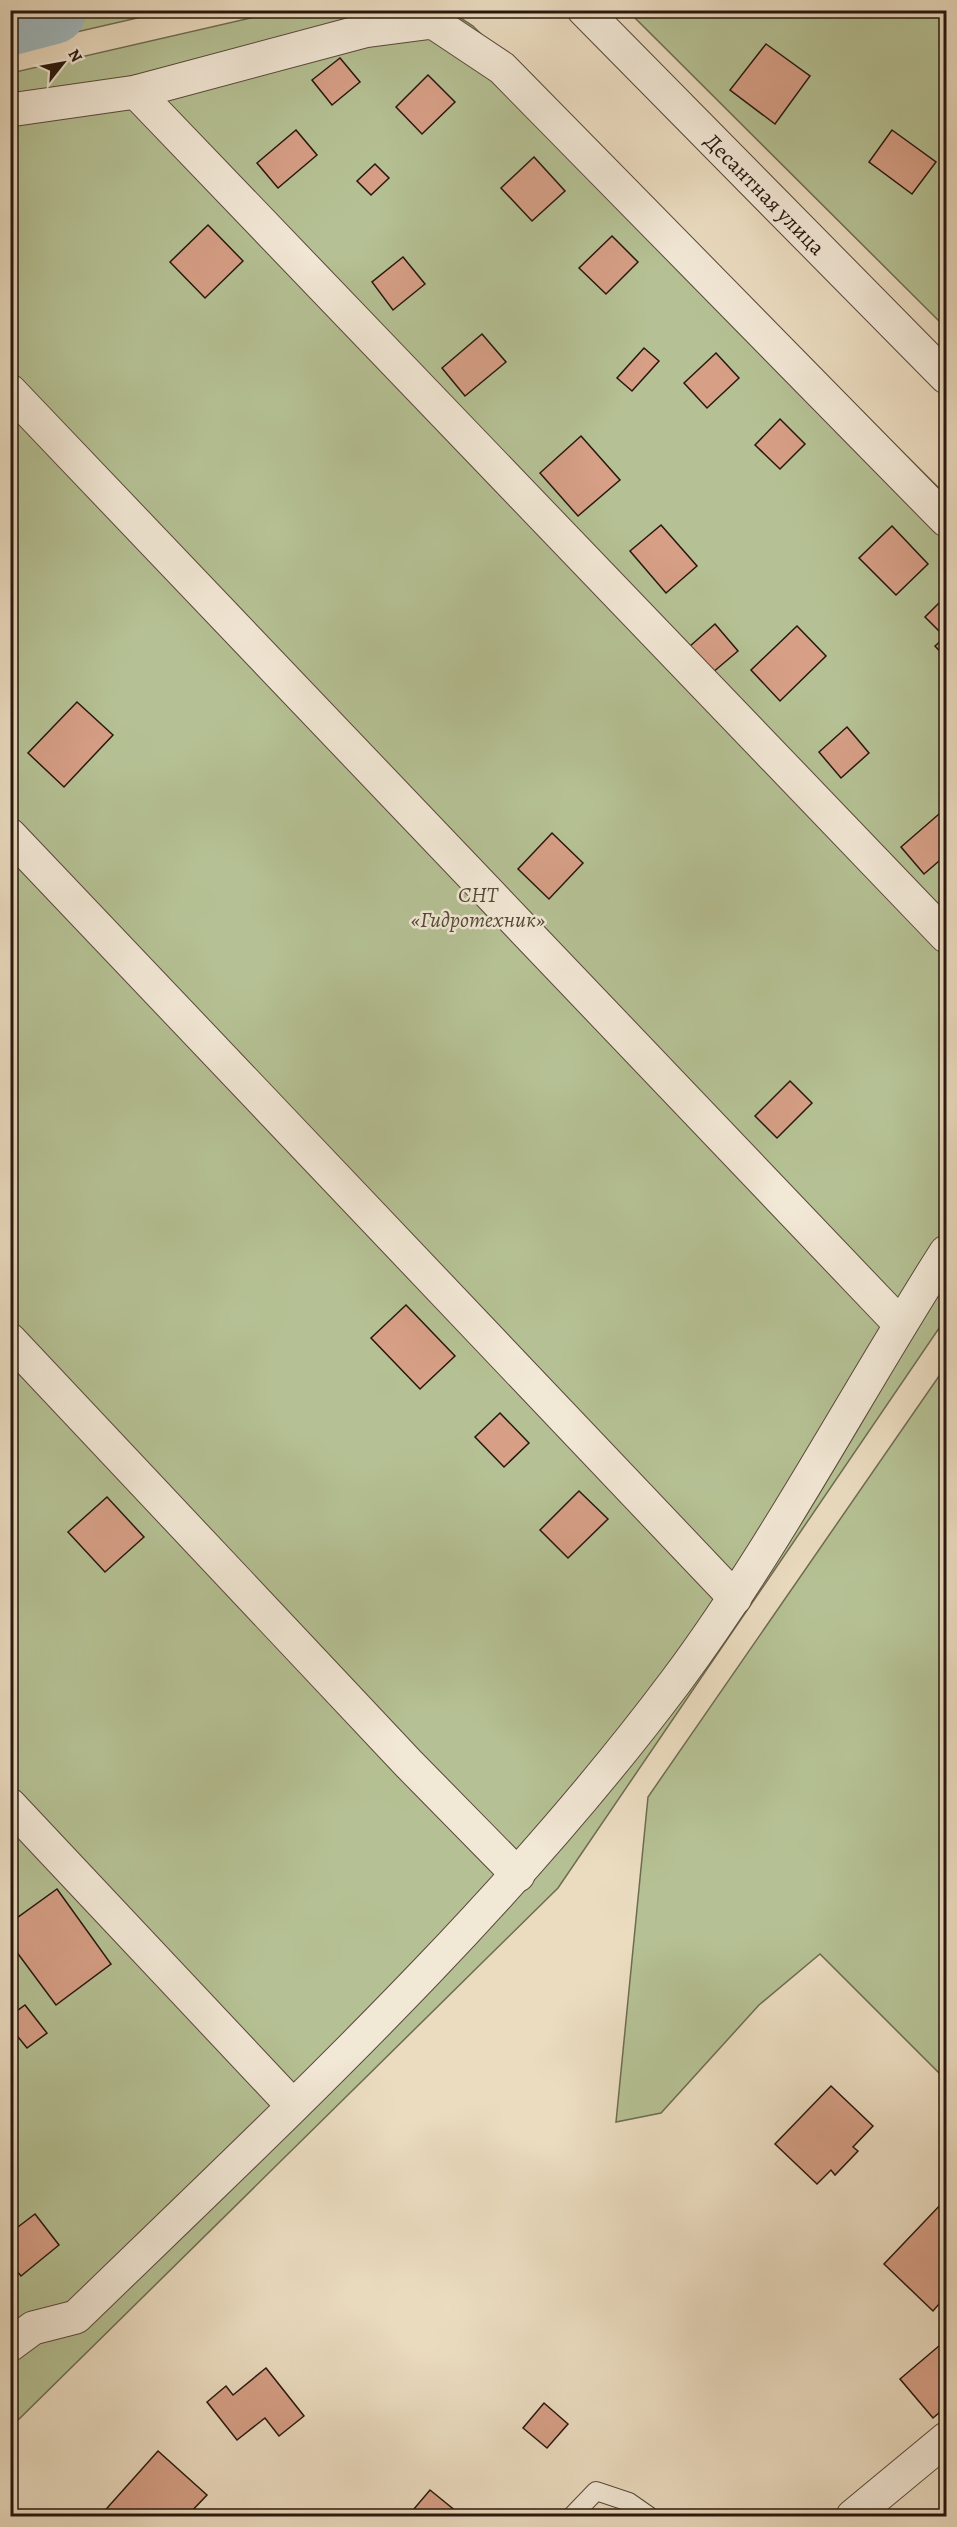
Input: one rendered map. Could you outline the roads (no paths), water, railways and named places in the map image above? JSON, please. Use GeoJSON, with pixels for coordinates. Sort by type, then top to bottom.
{"type":"FeatureCollection","features":[{"type":"Feature","properties":{"kind":"street","name":"Десантная улица"},"geometry":{"type":"LineString","coordinates":[[584,10],[946,377]]}},
{"type":"Feature","properties":{"kind":"street"},"geometry":{"type":"LineString","coordinates":[[10,110],[136,92],[364,31],[433,22],[502,68],[946,520]]}},
{"type":"Feature","properties":{"kind":"street"},"geometry":{"type":"LineString","coordinates":[[136,92],[946,936]]}},
{"type":"Feature","properties":{"kind":"street"},"geometry":{"type":"LineString","coordinates":[[10,391],[900,1324]]}},
{"type":"Feature","properties":{"kind":"street"},"geometry":{"type":"LineString","coordinates":[[10,836],[735,1598]]}},
{"type":"Feature","properties":{"kind":"street"},"geometry":{"type":"LineString","coordinates":[[18,2328],[76,2317],[293,2106],[519,1875],[674,1683],[735,1598],[946,1252]]}},
{"type":"Feature","properties":{"kind":"street"},"geometry":{"type":"LineString","coordinates":[[10,1340],[408,1763],[519,1875]]}},
{"type":"Feature","properties":{"kind":"street"},"geometry":{"type":"LineString","coordinates":[[10,1805],[293,2106]]}},
{"type":"Feature","properties":{"kind":"street"},"geometry":{"type":"LineString","coordinates":[[853,2517],[946,2439]]}},
{"type":"Feature","properties":{"kind":"lane"},"geometry":{"type":"LineString","coordinates":[[572,2517],[596,2491],[629,2502],[649,2517]]}},
{"type":"Feature","properties":{"kind":"waterway"},"geometry":{"type":"LineString","coordinates":[[10,21],[52,10]]}},
{"type":"Feature","properties":{"kind":"park label","name":"СНТ «Гидротехник»"},"geometry":{"type":"Point","coordinates":[478,906]}}]}
